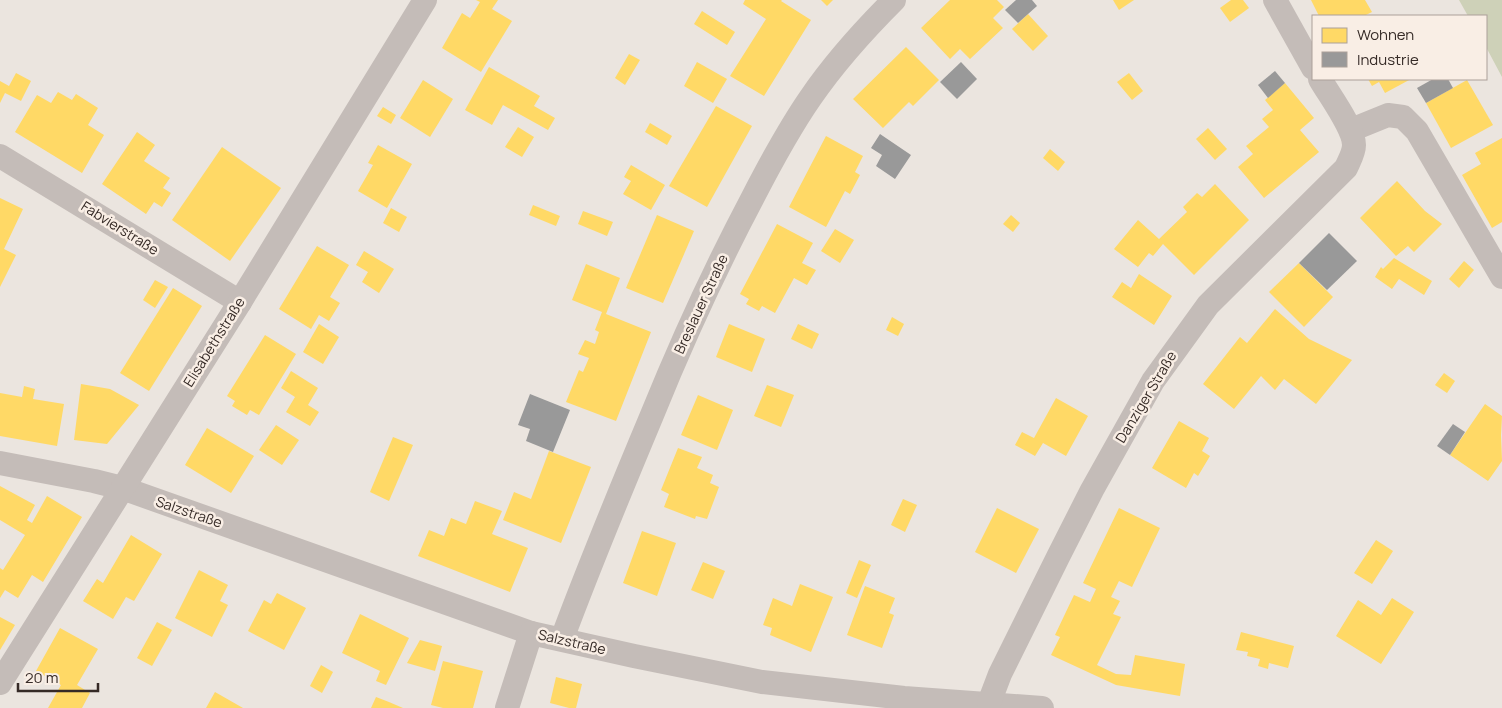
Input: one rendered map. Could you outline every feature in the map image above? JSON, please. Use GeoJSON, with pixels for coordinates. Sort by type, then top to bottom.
{"type":"FeatureCollection","features":[{"type":"Feature","properties":{"kind":"street","name":"Elisabethstraße"},"geometry":{"type":"LineString","coordinates":[[0,683],[240,302],[425,0]]}},
{"type":"Feature","properties":{"kind":"street","name":"Breslauer Straße"},"geometry":{"type":"LineString","coordinates":[[562,640],[595,553],[674,361],[708,286],[743,216],[781,145],[811,97],[842,56],[894,0]]}},
{"type":"Feature","properties":{"kind":"street"},"geometry":{"type":"LineString","coordinates":[[1275,0],[1312,66]]}},
{"type":"Feature","properties":{"kind":"street"},"geometry":{"type":"LineString","coordinates":[[1321,80],[1351,130],[1388,115],[1403,117],[1417,131],[1502,277]]}},
{"type":"Feature","properties":{"kind":"street","name":"Danziger Straße"},"geometry":{"type":"LineString","coordinates":[[989,703],[1000,674],[1062,548],[1153,381],[1208,305],[1346,168],[1352,156],[1354,145],[1351,130]]}},
{"type":"Feature","properties":{"kind":"street","name":"Fabvierstraße"},"geometry":{"type":"LineString","coordinates":[[0,156],[240,302]]}},
{"type":"Feature","properties":{"kind":"street","name":"Salzstraße"},"geometry":{"type":"LineString","coordinates":[[0,463],[122,488],[531,632],[562,640],[762,682],[822,699],[989,703],[1042,708]]}},
{"type":"Feature","properties":{"kind":"street"},"geometry":{"type":"LineString","coordinates":[[507,708],[531,632]]}},
{"type":"Feature","properties":{"kind":"green space"},"geometry":{"type":"Polygon","coordinates":[[[1459,0],[1502,0],[1502,77],[1487,49],[1487,15],[1467,15],[1459,0]]]}},
{"type":"Feature","properties":{"kind":"building: Wohnen"},"geometry":{"type":"Polygon","coordinates":[[[476,0],[498,0],[492,9],[512,21],[481,72],[442,48],[462,13],[470,18],[480,2],[476,0]]]}},
{"type":"Feature","properties":{"kind":"building: Wohnen"},"geometry":{"type":"Polygon","coordinates":[[[745,0],[782,0],[811,20],[764,96],[730,76],[766,19],[743,4],[745,0]]]}},
{"type":"Feature","properties":{"kind":"building: Wohnen"},"geometry":{"type":"Polygon","coordinates":[[[821,0],[833,0],[827,6],[821,0]]]}},
{"type":"Feature","properties":{"kind":"building: Wohnen"},"geometry":{"type":"Polygon","coordinates":[[[950,0],[997,0],[1004,7],[993,18],[1003,28],[970,59],[960,49],[950,59],[921,28],[950,0]]]}},
{"type":"Feature","properties":{"kind":"building: Wohnen"},"geometry":{"type":"Polygon","coordinates":[[[1113,0],[1134,0],[1119,10],[1113,0]]]}},
{"type":"Feature","properties":{"kind":"building: Wohnen"},"geometry":{"type":"Polygon","coordinates":[[[1231,0],[1243,0],[1249,8],[1230,22],[1220,8],[1231,0]]]}},
{"type":"Feature","properties":{"kind":"building: Wohnen"},"geometry":{"type":"Polygon","coordinates":[[[1311,0],[1365,0],[1372,12],[1366,15],[1318,15],[1311,0]]]}},
{"type":"Feature","properties":{"kind":"building: Wohnen"},"geometry":{"type":"Polygon","coordinates":[[[702,11],[735,32],[727,45],[694,24],[702,11]]]}},
{"type":"Feature","properties":{"kind":"building: Wohnen"},"geometry":{"type":"Polygon","coordinates":[[[1028,14],[1048,36],[1033,51],[1012,29],[1028,14]]]}},
{"type":"Feature","properties":{"kind":"building: Wohnen"},"geometry":{"type":"Polygon","coordinates":[[[906,47],[939,80],[913,106],[909,102],[883,128],[853,99],[906,47]]]}},
{"type":"Feature","properties":{"kind":"building: Wohnen"},"geometry":{"type":"Polygon","coordinates":[[[629,54],[640,60],[625,85],[615,78],[629,54]]]}},
{"type":"Feature","properties":{"kind":"building: Wohnen"},"geometry":{"type":"Polygon","coordinates":[[[697,62],[727,79],[713,103],[684,86],[697,62]]]}},
{"type":"Feature","properties":{"kind":"building: Wohnen"},"geometry":{"type":"Polygon","coordinates":[[[489,67],[540,96],[534,106],[555,118],[548,130],[503,105],[492,125],[465,110],[489,67]]]}},
{"type":"Feature","properties":{"kind":"building: Wohnen"},"geometry":{"type":"Polygon","coordinates":[[[16,73],[31,81],[21,101],[5,93],[0,103],[0,81],[9,86],[16,73]]]}},
{"type":"Feature","properties":{"kind":"building: Wohnen"},"geometry":{"type":"Polygon","coordinates":[[[1129,73],[1143,91],[1132,100],[1117,82],[1129,73]]]}},
{"type":"Feature","properties":{"kind":"building: Wohnen"},"geometry":{"type":"Polygon","coordinates":[[[423,80],[453,99],[430,137],[400,118],[423,80]]]}},
{"type":"Feature","properties":{"kind":"building: Wohnen"},"geometry":{"type":"Polygon","coordinates":[[[1369,80],[1409,80],[1385,93],[1379,82],[1372,86],[1369,80]]]}},
{"type":"Feature","properties":{"kind":"building: Wohnen"},"geometry":{"type":"Polygon","coordinates":[[[1467,80],[1493,125],[1451,148],[1426,103],[1467,80]]]}},
{"type":"Feature","properties":{"kind":"building: Wohnen"},"geometry":{"type":"Polygon","coordinates":[[[1285,83],[1314,118],[1300,130],[1319,152],[1264,198],[1238,167],[1253,154],[1246,146],[1269,127],[1262,119],[1273,110],[1265,100],[1285,83]]]}},
{"type":"Feature","properties":{"kind":"building: Wohnen"},"geometry":{"type":"Polygon","coordinates":[[[58,92],[72,100],[76,94],[98,108],[88,125],[104,135],[82,173],[15,132],[37,95],[51,103],[58,92]]]}},
{"type":"Feature","properties":{"kind":"building: Wohnen"},"geometry":{"type":"Polygon","coordinates":[[[716,106],[752,126],[707,207],[669,186],[716,106]]]}},
{"type":"Feature","properties":{"kind":"building: Wohnen"},"geometry":{"type":"Polygon","coordinates":[[[383,107],[396,115],[391,124],[377,116],[383,107]]]}},
{"type":"Feature","properties":{"kind":"building: Wohnen"},"geometry":{"type":"Polygon","coordinates":[[[650,123],[672,136],[667,145],[645,132],[650,123]]]}},
{"type":"Feature","properties":{"kind":"building: Wohnen"},"geometry":{"type":"Polygon","coordinates":[[[518,127],[534,137],[522,157],[505,147],[518,127]]]}},
{"type":"Feature","properties":{"kind":"building: Wohnen"},"geometry":{"type":"Polygon","coordinates":[[[1208,128],[1227,149],[1215,160],[1196,139],[1208,128]]]}},
{"type":"Feature","properties":{"kind":"building: Wohnen"},"geometry":{"type":"Polygon","coordinates":[[[137,132],[155,145],[144,161],[170,178],[163,188],[171,193],[162,207],[154,202],[146,214],[102,184],[137,132]]]}},
{"type":"Feature","properties":{"kind":"building: Wohnen"},"geometry":{"type":"Polygon","coordinates":[[[826,136],[863,156],[855,172],[860,175],[850,194],[845,191],[826,227],[789,207],[826,136]]]}},
{"type":"Feature","properties":{"kind":"building: Wohnen"},"geometry":{"type":"Polygon","coordinates":[[[1502,138],[1502,222],[1492,228],[1462,175],[1481,164],[1475,153],[1502,138]]]}},
{"type":"Feature","properties":{"kind":"building: Wohnen"},"geometry":{"type":"Polygon","coordinates":[[[378,145],[412,164],[387,208],[358,191],[373,165],[368,163],[378,145]]]}},
{"type":"Feature","properties":{"kind":"building: Wohnen"},"geometry":{"type":"Polygon","coordinates":[[[222,147],[281,188],[230,261],[172,220],[222,147]]]}},
{"type":"Feature","properties":{"kind":"building: Wohnen"},"geometry":{"type":"Polygon","coordinates":[[[1050,149],[1065,162],[1058,171],[1043,158],[1050,149]]]}},
{"type":"Feature","properties":{"kind":"building: Wohnen"},"geometry":{"type":"Polygon","coordinates":[[[631,165],[665,185],[651,210],[623,194],[631,181],[624,177],[631,165]]]}},
{"type":"Feature","properties":{"kind":"building: Wohnen"},"geometry":{"type":"Polygon","coordinates":[[[1397,181],[1425,211],[1442,224],[1414,252],[1408,246],[1396,256],[1360,218],[1397,181]]]}},
{"type":"Feature","properties":{"kind":"building: Wohnen"},"geometry":{"type":"Polygon","coordinates":[[[1215,184],[1249,220],[1194,275],[1163,244],[1153,256],[1149,253],[1138,267],[1114,249],[1138,220],[1159,239],[1187,212],[1183,207],[1197,193],[1202,197],[1215,184]]]}},
{"type":"Feature","properties":{"kind":"building: Wohnen"},"geometry":{"type":"Polygon","coordinates":[[[0,198],[23,209],[4,249],[16,255],[0,287],[0,198]]]}},
{"type":"Feature","properties":{"kind":"building: Wohnen"},"geometry":{"type":"Polygon","coordinates":[[[533,205],[560,216],[556,226],[529,215],[533,205]]]}},
{"type":"Feature","properties":{"kind":"building: Wohnen"},"geometry":{"type":"Polygon","coordinates":[[[391,208],[407,217],[399,232],[383,223],[391,208]]]}},
{"type":"Feature","properties":{"kind":"building: Wohnen"},"geometry":{"type":"Polygon","coordinates":[[[583,211],[613,222],[607,236],[578,224],[583,211]]]}},
{"type":"Feature","properties":{"kind":"building: Wohnen"},"geometry":{"type":"Polygon","coordinates":[[[657,215],[694,231],[663,303],[626,288],[657,215]]]}},
{"type":"Feature","properties":{"kind":"building: Wohnen"},"geometry":{"type":"Polygon","coordinates":[[[1011,215],[1020,223],[1013,232],[1003,224],[1011,215]]]}},
{"type":"Feature","properties":{"kind":"building: Wohnen"},"geometry":{"type":"Polygon","coordinates":[[[777,224],[813,243],[802,263],[816,270],[807,285],[794,278],[775,313],[762,306],[759,311],[746,304],[749,299],[740,294],[777,224]]]}},
{"type":"Feature","properties":{"kind":"building: Wohnen"},"geometry":{"type":"Polygon","coordinates":[[[835,229],[854,240],[840,263],[821,251],[835,229]]]}},
{"type":"Feature","properties":{"kind":"building: Wohnen"},"geometry":{"type":"Polygon","coordinates":[[[317,246],[349,265],[330,297],[340,303],[329,321],[319,315],[311,329],[279,309],[317,246]]]}},
{"type":"Feature","properties":{"kind":"building: Wohnen"},"geometry":{"type":"Polygon","coordinates":[[[364,251],[394,269],[379,293],[362,282],[368,272],[356,265],[364,251]]]}},
{"type":"Feature","properties":{"kind":"building: Wohnen"},"geometry":{"type":"Polygon","coordinates":[[[1394,258],[1432,281],[1424,295],[1399,279],[1392,289],[1375,277],[1381,267],[1383,269],[1394,258]]]}},
{"type":"Feature","properties":{"kind":"building: Wohnen"},"geometry":{"type":"Polygon","coordinates":[[[1464,261],[1474,270],[1459,288],[1449,279],[1464,261]]]}},
{"type":"Feature","properties":{"kind":"building: Wohnen"},"geometry":{"type":"Polygon","coordinates":[[[1299,263],[1333,297],[1304,327],[1269,292],[1299,263]]]}},
{"type":"Feature","properties":{"kind":"building: Wohnen"},"geometry":{"type":"Polygon","coordinates":[[[586,264],[620,278],[606,314],[651,332],[616,421],[566,402],[579,370],[583,372],[589,358],[578,354],[585,340],[595,344],[599,332],[595,330],[602,312],[572,300],[586,264]]]}},
{"type":"Feature","properties":{"kind":"building: Wohnen"},"geometry":{"type":"Polygon","coordinates":[[[1139,274],[1172,296],[1154,325],[1112,297],[1122,282],[1131,288],[1139,274]]]}},
{"type":"Feature","properties":{"kind":"building: Wohnen"},"geometry":{"type":"Polygon","coordinates":[[[155,280],[168,287],[155,308],[143,300],[155,280]]]}},
{"type":"Feature","properties":{"kind":"building: Wohnen"},"geometry":{"type":"Polygon","coordinates":[[[173,288],[202,306],[149,391],[120,373],[173,288]]]}},
{"type":"Feature","properties":{"kind":"building: Wohnen"},"geometry":{"type":"Polygon","coordinates":[[[1275,309],[1309,339],[1352,360],[1316,404],[1284,379],[1275,390],[1261,376],[1234,409],[1203,384],[1240,337],[1247,343],[1275,309]]]}},
{"type":"Feature","properties":{"kind":"building: Wohnen"},"geometry":{"type":"Polygon","coordinates":[[[892,317],[904,324],[898,336],[886,330],[892,317]]]}},
{"type":"Feature","properties":{"kind":"building: Wohnen"},"geometry":{"type":"Polygon","coordinates":[[[319,324],[339,337],[323,364],[303,352],[319,324]]]}},
{"type":"Feature","properties":{"kind":"building: Wohnen"},"geometry":{"type":"Polygon","coordinates":[[[729,324],[765,339],[752,372],[716,357],[729,324]]]}},
{"type":"Feature","properties":{"kind":"building: Wohnen"},"geometry":{"type":"Polygon","coordinates":[[[798,324],[819,334],[812,349],[791,339],[798,324]]]}},
{"type":"Feature","properties":{"kind":"building: Wohnen"},"geometry":{"type":"Polygon","coordinates":[[[265,335],[296,354],[259,415],[250,410],[247,415],[232,406],[235,401],[227,396],[265,335]]]}},
{"type":"Feature","properties":{"kind":"building: Wohnen"},"geometry":{"type":"Polygon","coordinates":[[[291,371],[318,388],[308,405],[319,412],[310,426],[286,412],[295,397],[281,388],[291,371]]]}},
{"type":"Feature","properties":{"kind":"building: Wohnen"},"geometry":{"type":"Polygon","coordinates":[[[1444,373],[1455,381],[1447,393],[1435,385],[1444,373]]]}},
{"type":"Feature","properties":{"kind":"building: Wohnen"},"geometry":{"type":"Polygon","coordinates":[[[81,384],[110,389],[139,405],[107,444],[74,440],[81,384]]]}},
{"type":"Feature","properties":{"kind":"building: Wohnen"},"geometry":{"type":"Polygon","coordinates":[[[767,385],[794,395],[781,427],[754,416],[767,385]]]}},
{"type":"Feature","properties":{"kind":"building: Wohnen"},"geometry":{"type":"Polygon","coordinates":[[[24,386],[35,389],[33,399],[64,404],[57,446],[0,436],[0,393],[22,397],[24,386]]]}},
{"type":"Feature","properties":{"kind":"building: Wohnen"},"geometry":{"type":"Polygon","coordinates":[[[698,395],[733,410],[717,450],[681,435],[698,395]]]}},
{"type":"Feature","properties":{"kind":"building: Wohnen"},"geometry":{"type":"Polygon","coordinates":[[[1056,398],[1088,416],[1066,456],[1043,443],[1035,456],[1015,445],[1022,432],[1034,438],[1056,398]]]}},
{"type":"Feature","properties":{"kind":"building: Wohnen"},"geometry":{"type":"Polygon","coordinates":[[[1485,404],[1502,416],[1502,461],[1488,481],[1450,455],[1485,404]]]}},
{"type":"Feature","properties":{"kind":"building: Wohnen"},"geometry":{"type":"Polygon","coordinates":[[[1179,421],[1209,438],[1202,451],[1210,456],[1198,476],[1194,473],[1186,488],[1152,468],[1179,421]]]}},
{"type":"Feature","properties":{"kind":"building: Wohnen"},"geometry":{"type":"Polygon","coordinates":[[[276,425],[299,440],[282,465],[259,450],[276,425]]]}},
{"type":"Feature","properties":{"kind":"building: Wohnen"},"geometry":{"type":"Polygon","coordinates":[[[207,428],[254,456],[231,493],[185,465],[207,428]]]}},
{"type":"Feature","properties":{"kind":"building: Wohnen"},"geometry":{"type":"Polygon","coordinates":[[[393,437],[413,445],[389,501],[370,492],[393,437]]]}},
{"type":"Feature","properties":{"kind":"building: Wohnen"},"geometry":{"type":"Polygon","coordinates":[[[678,448],[702,457],[697,468],[713,475],[710,483],[719,487],[707,519],[696,516],[695,519],[664,507],[669,494],[661,490],[678,448]]]}},
{"type":"Feature","properties":{"kind":"building: Wohnen"},"geometry":{"type":"Polygon","coordinates":[[[549,451],[591,467],[561,543],[503,520],[514,492],[531,499],[549,451]]]}},
{"type":"Feature","properties":{"kind":"building: Wohnen"},"geometry":{"type":"Polygon","coordinates":[[[0,486],[35,505],[27,520],[32,523],[47,496],[82,517],[43,582],[32,575],[18,598],[5,590],[0,598],[0,568],[3,570],[25,535],[0,520],[0,486]]]}},
{"type":"Feature","properties":{"kind":"building: Wohnen"},"geometry":{"type":"Polygon","coordinates":[[[903,499],[917,505],[905,532],[891,525],[903,499]]]}},
{"type":"Feature","properties":{"kind":"building: Wohnen"},"geometry":{"type":"Polygon","coordinates":[[[475,501],[502,511],[492,534],[528,548],[510,592],[418,556],[429,530],[444,536],[451,518],[466,524],[475,501]]]}},
{"type":"Feature","properties":{"kind":"building: Wohnen"},"geometry":{"type":"Polygon","coordinates":[[[997,508],[1039,529],[1016,573],[975,552],[997,508]]]}},
{"type":"Feature","properties":{"kind":"building: Wohnen"},"geometry":{"type":"Polygon","coordinates":[[[1119,508],[1160,528],[1132,587],[1119,581],[1111,597],[1120,601],[1113,614],[1121,617],[1097,665],[1116,674],[1131,675],[1135,655],[1185,664],[1180,696],[1116,685],[1051,655],[1060,637],[1055,635],[1074,595],[1090,602],[1096,589],[1083,583],[1119,508]]]}},
{"type":"Feature","properties":{"kind":"building: Wohnen"},"geometry":{"type":"Polygon","coordinates":[[[642,531],[676,543],[657,596],[623,583],[642,531]]]}},
{"type":"Feature","properties":{"kind":"building: Wohnen"},"geometry":{"type":"Polygon","coordinates":[[[131,535],[162,554],[134,601],[126,597],[113,619],[83,601],[97,579],[103,583],[131,535]]]}},
{"type":"Feature","properties":{"kind":"building: Wohnen"},"geometry":{"type":"Polygon","coordinates":[[[1376,540],[1393,551],[1372,584],[1354,573],[1376,540]]]}},
{"type":"Feature","properties":{"kind":"building: Wohnen"},"geometry":{"type":"Polygon","coordinates":[[[859,560],[871,565],[857,598],[846,593],[859,560]]]}},
{"type":"Feature","properties":{"kind":"building: Wohnen"},"geometry":{"type":"Polygon","coordinates":[[[703,562],[725,571],[713,599],[691,590],[703,562]]]}},
{"type":"Feature","properties":{"kind":"building: Wohnen"},"geometry":{"type":"Polygon","coordinates":[[[199,570],[228,585],[220,601],[228,605],[212,637],[175,618],[199,570]]]}},
{"type":"Feature","properties":{"kind":"building: Wohnen"},"geometry":{"type":"Polygon","coordinates":[[[800,584],[833,597],[811,652],[770,635],[772,628],[763,625],[773,598],[792,606],[800,584]]]}},
{"type":"Feature","properties":{"kind":"building: Wohnen"},"geometry":{"type":"Polygon","coordinates":[[[865,586],[895,598],[889,613],[894,615],[882,648],[847,635],[865,586]]]}},
{"type":"Feature","properties":{"kind":"building: Wohnen"},"geometry":{"type":"Polygon","coordinates":[[[277,593],[306,608],[284,650],[248,631],[264,600],[271,604],[277,593]]]}},
{"type":"Feature","properties":{"kind":"building: Wohnen"},"geometry":{"type":"Polygon","coordinates":[[[1392,598],[1414,612],[1381,664],[1336,636],[1358,600],[1381,615],[1392,598]]]}},
{"type":"Feature","properties":{"kind":"building: Wohnen"},"geometry":{"type":"Polygon","coordinates":[[[360,614],[409,638],[386,685],[376,681],[380,671],[342,653],[360,614]]]}},
{"type":"Feature","properties":{"kind":"building: Wohnen"},"geometry":{"type":"Polygon","coordinates":[[[0,617],[15,625],[0,650],[0,617]]]}},
{"type":"Feature","properties":{"kind":"building: Wohnen"},"geometry":{"type":"Polygon","coordinates":[[[157,622],[172,630],[152,666],[137,658],[157,622]]]}},
{"type":"Feature","properties":{"kind":"building: Wohnen"},"geometry":{"type":"Polygon","coordinates":[[[60,628],[98,649],[77,685],[90,693],[82,708],[48,708],[61,685],[36,671],[60,628]]]}},
{"type":"Feature","properties":{"kind":"building: Wohnen"},"geometry":{"type":"Polygon","coordinates":[[[1241,632],[1294,646],[1288,668],[1269,663],[1268,669],[1258,666],[1260,659],[1247,656],[1248,652],[1236,650],[1241,632]]]}},
{"type":"Feature","properties":{"kind":"building: Wohnen"},"geometry":{"type":"Polygon","coordinates":[[[420,640],[442,646],[435,671],[407,663],[420,640]]]}},
{"type":"Feature","properties":{"kind":"building: Wohnen"},"geometry":{"type":"Polygon","coordinates":[[[443,661],[483,671],[473,708],[443,708],[431,705],[443,661]]]}},
{"type":"Feature","properties":{"kind":"building: Wohnen"},"geometry":{"type":"Polygon","coordinates":[[[321,665],[333,672],[322,693],[310,686],[321,665]]]}},
{"type":"Feature","properties":{"kind":"building: Wohnen"},"geometry":{"type":"Polygon","coordinates":[[[556,677],[582,684],[576,708],[550,703],[556,677]]]}},
{"type":"Feature","properties":{"kind":"building: Wohnen"},"geometry":{"type":"Polygon","coordinates":[[[215,692],[243,708],[206,708],[215,692]]]}},
{"type":"Feature","properties":{"kind":"building: Wohnen"},"geometry":{"type":"Polygon","coordinates":[[[376,697],[389,702],[403,708],[371,708],[376,697]]]}},
{"type":"Feature","properties":{"kind":"building: Industrie"},"geometry":{"type":"Polygon","coordinates":[[[1016,0],[1032,0],[1037,6],[1018,23],[1005,10],[1016,0]]]}},
{"type":"Feature","properties":{"kind":"building: Industrie"},"geometry":{"type":"Polygon","coordinates":[[[961,62],[977,79],[957,99],[940,82],[961,62]]]}},
{"type":"Feature","properties":{"kind":"building: Industrie"},"geometry":{"type":"Polygon","coordinates":[[[1275,71],[1285,83],[1268,98],[1258,85],[1275,71]]]}},
{"type":"Feature","properties":{"kind":"building: Industrie"},"geometry":{"type":"Polygon","coordinates":[[[1431,80],[1449,80],[1453,88],[1426,103],[1417,88],[1431,80]]]}},
{"type":"Feature","properties":{"kind":"building: Industrie"},"geometry":{"type":"Polygon","coordinates":[[[880,134],[911,155],[895,179],[876,166],[882,155],[871,148],[880,134]]]}},
{"type":"Feature","properties":{"kind":"building: Industrie"},"geometry":{"type":"Polygon","coordinates":[[[1329,233],[1357,261],[1327,290],[1299,263],[1329,233]]]}},
{"type":"Feature","properties":{"kind":"building: Industrie"},"geometry":{"type":"Polygon","coordinates":[[[530,394],[570,410],[553,452],[526,441],[530,429],[518,425],[530,394]]]}},
{"type":"Feature","properties":{"kind":"building: Industrie"},"geometry":{"type":"Polygon","coordinates":[[[1453,424],[1465,432],[1450,455],[1437,446],[1453,424]]]}}]}
